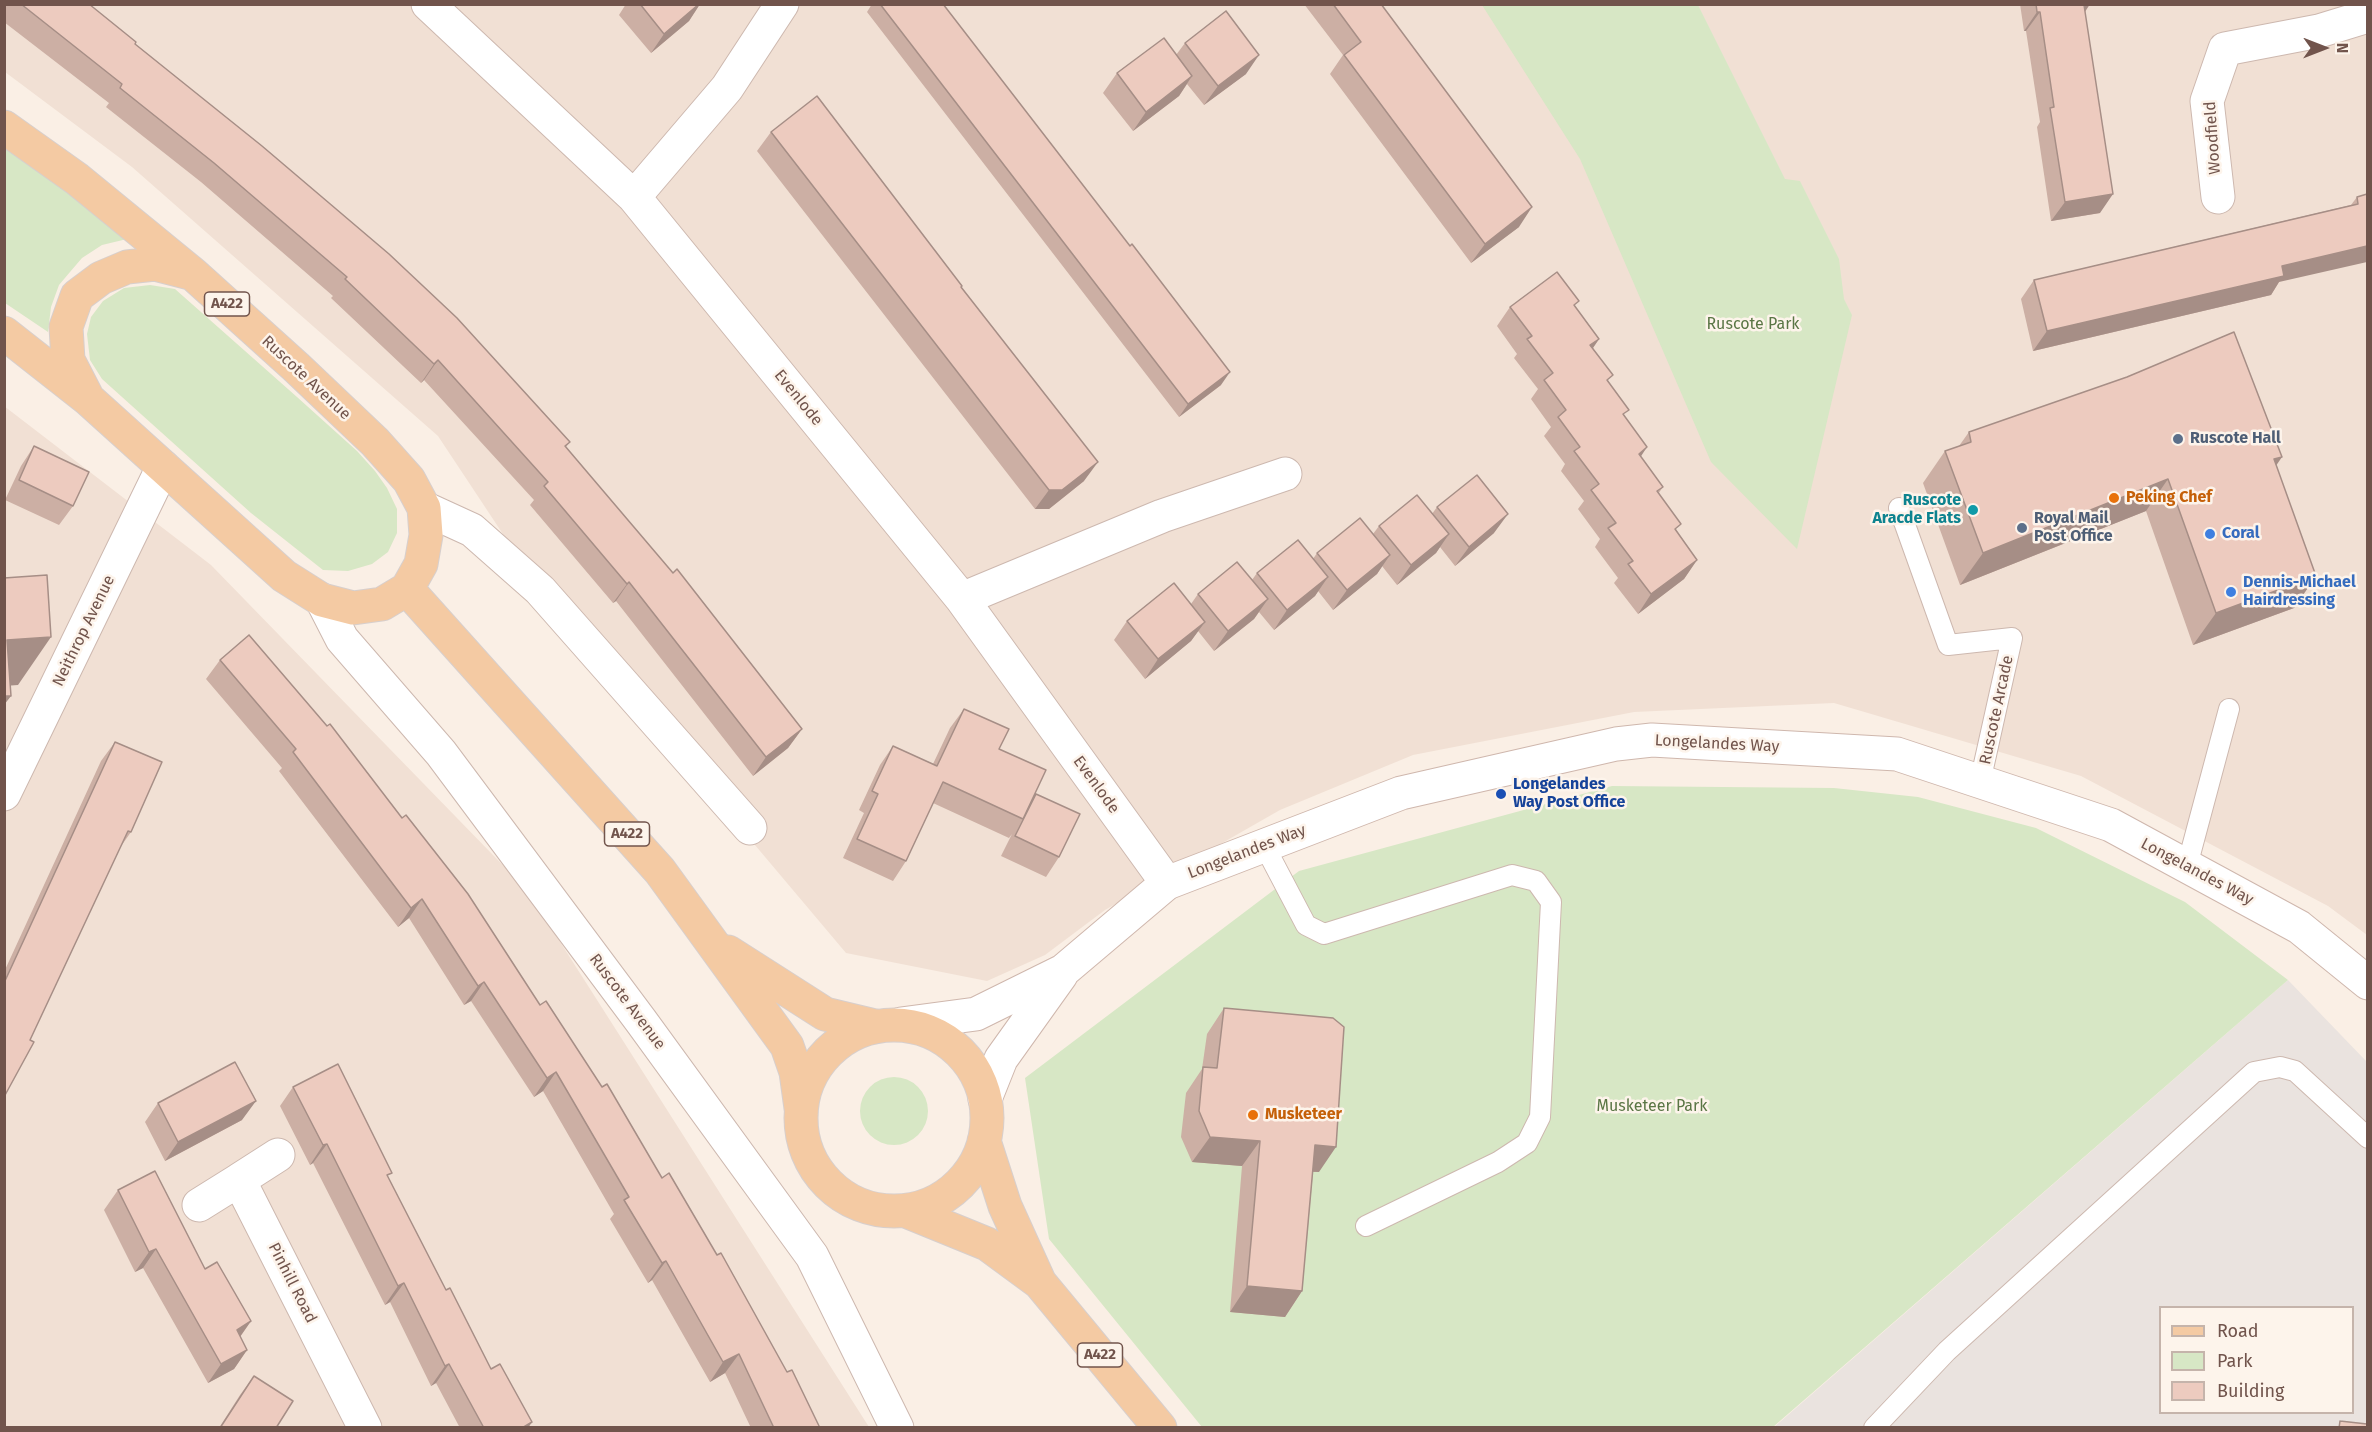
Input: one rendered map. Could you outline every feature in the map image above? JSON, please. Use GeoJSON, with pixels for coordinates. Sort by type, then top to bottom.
{"type":"FeatureCollection","features":[{"type":"Feature","properties":{"kind":"main road","name":"Ruscote Avenue"},"geometry":{"type":"LineString","coordinates":[[4,127],[77,179],[193,274],[375,442],[409,480],[424,508],[426,535],[421,564],[407,589]]}},
{"type":"Feature","properties":{"kind":"main road","name":"A422"},"geometry":{"type":"LineString","coordinates":[[88,399],[68,360],[66,327],[77,296],[101,278],[127,267],[155,264],[193,274]]}},
{"type":"Feature","properties":{"kind":"main road","name":"A422"},"geometry":{"type":"LineString","coordinates":[[4,333],[88,399],[284,576],[322,600],[353,608],[382,604],[407,589],[647,855],[787,1046],[796,1072],[801,1108]]}},
{"type":"Feature","properties":{"kind":"main road","name":"A422"},"geometry":{"type":"LineString","coordinates":[[712,941],[825,1014],[888,1025]]}},
{"type":"Feature","properties":{"kind":"main road"},"geometry":{"type":"LineString","coordinates":[[888,1025],[930,1031],[956,1047],[975,1071],[985,1099],[987,1120],[984,1140],[974,1166],[956,1188],[933,1203],[906,1211],[878,1210],[851,1201],[828,1185],[812,1162],[801,1136],[801,1108],[808,1079],[825,1054],[847,1036],[888,1025]]}},
{"type":"Feature","properties":{"kind":"main road","name":"A422"},"geometry":{"type":"LineString","coordinates":[[984,1140],[1005,1206],[1040,1283]]}},
{"type":"Feature","properties":{"kind":"main road","name":"A422"},"geometry":{"type":"LineString","coordinates":[[906,1211],[987,1244],[1040,1283],[1160,1428]]}},
{"type":"Feature","properties":{"kind":"street","name":"Evenlode"},"geometry":{"type":"LineString","coordinates":[[428,4],[634,197],[962,599],[1167,883]]}},
{"type":"Feature","properties":{"kind":"street"},"geometry":{"type":"LineString","coordinates":[[634,197],[727,88],[782,4]]}},
{"type":"Feature","properties":{"kind":"street","name":"Woodfield"},"geometry":{"type":"LineString","coordinates":[[2218,197],[2207,101],[2225,49],[2319,31],[2367,16]]}},
{"type":"Feature","properties":{"kind":"street","name":"Neithrop Avenue"},"geometry":{"type":"LineString","coordinates":[[4,794],[164,467]]}},
{"type":"Feature","properties":{"kind":"street"},"geometry":{"type":"LineString","coordinates":[[962,599],[1162,516],[1285,474]]}},
{"type":"Feature","properties":{"kind":"street"},"geometry":{"type":"LineString","coordinates":[[424,508],[472,530],[540,590],[750,828]]}},
{"type":"Feature","properties":{"kind":"street","name":"Ruscote Avenue"},"geometry":{"type":"LineString","coordinates":[[322,600],[342,639],[441,753],[641,1021],[812,1256],[897,1428]]}},
{"type":"Feature","properties":{"kind":"street","name":"Longelandes Way"},"geometry":{"type":"LineString","coordinates":[[888,1025],[976,1014],[1063,971],[1167,883],[1401,793],[1616,744],[1652,740],[1897,754],[2111,825],[2299,927],[2367,983]]}},
{"type":"Feature","properties":{"kind":"street","name":"Longelandes Way"},"geometry":{"type":"LineString","coordinates":[[985,1099],[1001,1059],[1063,971]]}},
{"type":"Feature","properties":{"kind":"street"},"geometry":{"type":"LineString","coordinates":[[199,1205],[278,1155]]}},
{"type":"Feature","properties":{"kind":"street","name":"Pinhill Road"},"geometry":{"type":"LineString","coordinates":[[239,1180],[365,1428]]}},
{"type":"Feature","properties":{"kind":"lane","name":"Ruscote Arcade"},"geometry":{"type":"LineString","coordinates":[[1899,507],[1948,645],[2012,638],[1980,782]]}},
{"type":"Feature","properties":{"kind":"lane"},"geometry":{"type":"LineString","coordinates":[[2187,866],[2229,709]]}},
{"type":"Feature","properties":{"kind":"lane"},"geometry":{"type":"LineString","coordinates":[[1264,845],[1306,925],[1324,934],[1512,875],[1536,881],[1551,902],[1540,1117],[1527,1143],[1498,1162],[1366,1226]]}},
{"type":"Feature","properties":{"kind":"lane"},"geometry":{"type":"LineString","coordinates":[[1874,1428],[1947,1351],[2254,1072],[2280,1066],[2295,1071],[2367,1138]]}},
{"type":"Feature","properties":{"kind":"shaded area"},"geometry":{"type":"Polygon","coordinates":[[[5,4],[2367,5],[2367,935],[2328,906],[2081,776],[1834,703],[1634,712],[1413,755],[1280,810],[1105,910],[1045,955],[987,981],[846,953],[540,590],[438,436],[132,167],[5,72],[5,4]]]}},
{"type":"Feature","properties":{"kind":"shaded area"},"geometry":{"type":"Polygon","coordinates":[[[4,406],[211,565],[527,890],[869,1427],[5,1427],[4,406]]]}},
{"type":"Feature","properties":{"kind":"shaded area"},"geometry":{"type":"Polygon","coordinates":[[[2288,980],[2367,1062],[2367,1427],[1773,1428],[2288,980]]]}},
{"type":"Feature","properties":{"kind":"green space","name":"Ruscote Park"},"geometry":{"type":"Polygon","coordinates":[[[1482,5],[1698,5],[1785,179],[1800,181],[1839,259],[1844,299],[1852,315],[1797,549],[1711,462],[1580,159],[1482,5]]]}},
{"type":"Feature","properties":{"kind":"green space"},"geometry":{"type":"Polygon","coordinates":[[[4,138],[127,239],[102,245],[82,258],[70,272],[59,285],[51,307],[48,332],[5,303],[4,138]]]}},
{"type":"Feature","properties":{"kind":"green space"},"geometry":{"type":"Polygon","coordinates":[[[150,285],[175,289],[357,451],[375,471],[387,488],[397,509],[397,533],[388,552],[372,564],[348,571],[323,570],[251,513],[102,379],[90,360],[87,334],[91,317],[103,301],[124,288],[150,285]]]}},
{"type":"Feature","properties":{"kind":"green space","name":"Musketeer Park"},"geometry":{"type":"Polygon","coordinates":[[[1612,786],[1834,788],[1918,797],[2036,828],[2185,902],[2288,980],[1773,1427],[1202,1427],[1049,1239],[1025,1078],[1299,871],[1612,786]]]}},
{"type":"Feature","properties":{"kind":"green space"},"geometry":{"type":"Polygon","coordinates":[[[887,1077],[901,1077],[913,1082],[923,1092],[928,1111],[923,1130],[913,1140],[901,1145],[887,1145],[875,1140],[865,1130],[860,1118],[860,1104],[865,1092],[875,1082],[887,1077]]]}},
{"type":"Feature","properties":{"kind":"building"},"geometry":{"type":"Polygon","coordinates":[[[21,4],[89,4],[389,254],[457,318],[570,442],[565,446],[673,573],[677,569],[802,729],[766,757],[629,582],[627,584],[544,486],[548,482],[438,360],[434,364],[345,279],[347,277],[214,163],[120,88],[122,84],[21,4]]]}},
{"type":"Feature","properties":{"kind":"building"},"geometry":{"type":"Polygon","coordinates":[[[640,4],[699,4],[664,34],[640,4]]]}},
{"type":"Feature","properties":{"kind":"building"},"geometry":{"type":"Polygon","coordinates":[[[880,4],[943,4],[1230,372],[1188,404],[880,4]]]}},
{"type":"Feature","properties":{"kind":"building"},"geometry":{"type":"Polygon","coordinates":[[[1333,4],[1381,4],[1532,207],[1485,244],[1344,55],[1361,42],[1333,4]]]}},
{"type":"Feature","properties":{"kind":"building"},"geometry":{"type":"Polygon","coordinates":[[[2036,4],[2086,4],[2084,5],[2113,194],[2065,202],[2050,108],[2054,107],[2040,12],[2037,12],[2036,4]]]}},
{"type":"Feature","properties":{"kind":"building"},"geometry":{"type":"Polygon","coordinates":[[[1226,11],[1259,55],[1218,86],[1185,43],[1226,11]]]}},
{"type":"Feature","properties":{"kind":"building"},"geometry":{"type":"Polygon","coordinates":[[[1164,38],[1192,76],[1146,112],[1117,73],[1164,38]]]}},
{"type":"Feature","properties":{"kind":"building"},"geometry":{"type":"Polygon","coordinates":[[[817,96],[961,287],[1098,462],[1062,490],[1049,490],[771,132],[817,96]]]}},
{"type":"Feature","properties":{"kind":"building"},"geometry":{"type":"Polygon","coordinates":[[[2367,194],[2367,246],[2282,266],[2284,276],[2047,331],[2034,280],[2358,204],[2357,197],[2367,194]]]}},
{"type":"Feature","properties":{"kind":"building"},"geometry":{"type":"Polygon","coordinates":[[[1557,272],[1579,301],[1574,305],[1599,339],[1590,345],[1613,375],[1607,380],[1629,410],[1623,414],[1647,447],[1639,454],[1663,487],[1657,491],[1681,524],[1675,529],[1697,560],[1651,594],[1628,564],[1633,561],[1608,528],[1616,523],[1591,490],[1599,484],[1574,451],[1580,447],[1558,417],[1566,410],[1544,380],[1553,373],[1527,339],[1532,336],[1510,307],[1557,272]]]}},
{"type":"Feature","properties":{"kind":"building"},"geometry":{"type":"Polygon","coordinates":[[[2234,332],[2282,457],[2274,459],[2316,576],[2216,613],[2168,479],[1983,553],[1945,451],[1971,442],[1969,432],[2127,377],[2234,332]]]}},
{"type":"Feature","properties":{"kind":"building"},"geometry":{"type":"Polygon","coordinates":[[[34,446],[89,472],[73,506],[19,480],[34,446]]]}},
{"type":"Feature","properties":{"kind":"building"},"geometry":{"type":"Polygon","coordinates":[[[1477,475],[1508,514],[1469,547],[1437,507],[1477,475]]]}},
{"type":"Feature","properties":{"kind":"building"},"geometry":{"type":"Polygon","coordinates":[[[1417,495],[1449,534],[1411,565],[1379,526],[1417,495]]]}},
{"type":"Feature","properties":{"kind":"building"},"geometry":{"type":"Polygon","coordinates":[[[1360,518],[1390,555],[1347,590],[1317,553],[1360,518]]]}},
{"type":"Feature","properties":{"kind":"building"},"geometry":{"type":"Polygon","coordinates":[[[1298,540],[1328,577],[1287,610],[1257,573],[1298,540]]]}},
{"type":"Feature","properties":{"kind":"building"},"geometry":{"type":"Polygon","coordinates":[[[1237,562],[1268,599],[1228,631],[1198,594],[1237,562]]]}},
{"type":"Feature","properties":{"kind":"building"},"geometry":{"type":"Polygon","coordinates":[[[47,575],[51,637],[7,640],[11,696],[4,696],[4,578],[47,575]]]}},
{"type":"Feature","properties":{"kind":"building"},"geometry":{"type":"Polygon","coordinates":[[[1174,583],[1205,622],[1158,659],[1127,621],[1174,583]]]}},
{"type":"Feature","properties":{"kind":"building"},"geometry":{"type":"Polygon","coordinates":[[[249,635],[327,726],[330,724],[402,818],[406,815],[468,894],[540,1005],[546,1001],[602,1087],[607,1084],[662,1178],[669,1173],[717,1255],[721,1253],[787,1372],[792,1370],[820,1428],[774,1428],[739,1354],[723,1362],[666,1261],[662,1263],[624,1200],[629,1197],[556,1072],[547,1078],[484,982],[478,986],[422,899],[411,908],[293,752],[296,749],[220,660],[249,635]]]}},
{"type":"Feature","properties":{"kind":"building"},"geometry":{"type":"Polygon","coordinates":[[[964,709],[1009,729],[999,749],[1046,770],[1023,819],[943,782],[906,861],[857,839],[878,794],[872,791],[893,746],[937,766],[964,709]]]}},
{"type":"Feature","properties":{"kind":"building"},"geometry":{"type":"Polygon","coordinates":[[[115,742],[162,762],[131,832],[128,831],[30,1040],[34,1042],[4,1097],[4,983],[115,742]]]}},
{"type":"Feature","properties":{"kind":"building"},"geometry":{"type":"Polygon","coordinates":[[[1036,794],[1080,814],[1059,857],[1015,836],[1036,794]]]}},
{"type":"Feature","properties":{"kind":"building"},"geometry":{"type":"Polygon","coordinates":[[[1224,1008],[1333,1018],[1344,1027],[1336,1147],[1315,1145],[1302,1291],[1247,1286],[1260,1141],[1210,1137],[1199,1111],[1203,1067],[1217,1068],[1224,1008]]]}},
{"type":"Feature","properties":{"kind":"building"},"geometry":{"type":"Polygon","coordinates":[[[235,1062],[256,1101],[178,1142],[158,1103],[235,1062]]]}},
{"type":"Feature","properties":{"kind":"building"},"geometry":{"type":"Polygon","coordinates":[[[338,1064],[392,1173],[387,1175],[446,1290],[450,1288],[491,1369],[500,1364],[532,1422],[522,1428],[484,1428],[449,1364],[445,1366],[404,1283],[398,1286],[327,1144],[323,1145],[293,1087],[338,1064]]]}},
{"type":"Feature","properties":{"kind":"building"},"geometry":{"type":"Polygon","coordinates":[[[155,1171],[205,1269],[217,1262],[251,1321],[237,1330],[247,1350],[221,1364],[156,1249],[149,1252],[118,1190],[155,1171]]]}},
{"type":"Feature","properties":{"kind":"building"},"geometry":{"type":"Polygon","coordinates":[[[254,1376],[293,1401],[276,1428],[220,1428],[254,1376]]]}},
{"type":"Feature","properties":{"kind":"building"},"geometry":{"type":"Polygon","coordinates":[[[2340,1421],[2367,1424],[2367,1428],[2339,1428],[2340,1421]]]}},
{"type":"Feature","properties":{"kind":"place","name":"Ruscote Hall"},"geometry":{"type":"Point","coordinates":[2178,439]}},
{"type":"Feature","properties":{"kind":"place","name":"Peking Chef"},"geometry":{"type":"Point","coordinates":[2114,498]}},
{"type":"Feature","properties":{"kind":"place","name":"Ruscote Aracde Flats"},"geometry":{"type":"Point","coordinates":[1973,510]}},
{"type":"Feature","properties":{"kind":"place","name":"Royal Mail Post Office"},"geometry":{"type":"Point","coordinates":[2022,528]}},
{"type":"Feature","properties":{"kind":"place","name":"Coral"},"geometry":{"type":"Point","coordinates":[2210,534]}},
{"type":"Feature","properties":{"kind":"place","name":"Dennis-Michael Hairdressing"},"geometry":{"type":"Point","coordinates":[2231,592]}},
{"type":"Feature","properties":{"kind":"place","name":"Longelandes Way Post Office"},"geometry":{"type":"Point","coordinates":[1501,794]}},
{"type":"Feature","properties":{"kind":"place","name":"Musketeer"},"geometry":{"type":"Point","coordinates":[1253,1115]}}]}
